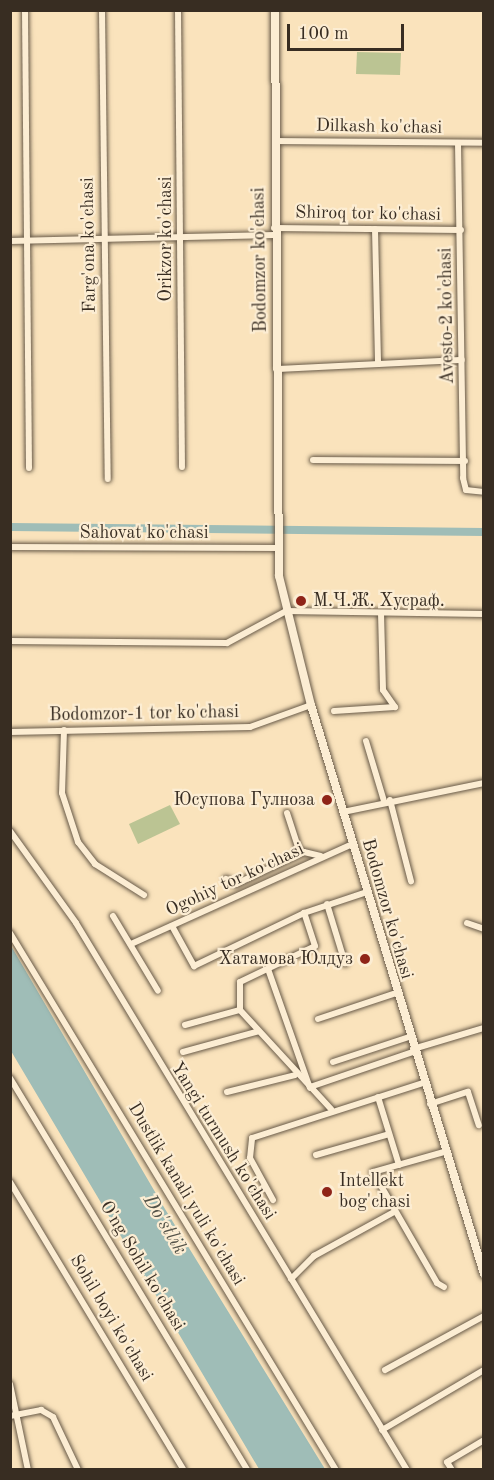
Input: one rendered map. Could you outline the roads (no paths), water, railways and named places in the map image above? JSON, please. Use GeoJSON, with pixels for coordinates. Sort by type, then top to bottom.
{"type":"FeatureCollection","features":[{"type":"Feature","properties":{"kind":"street"},"geometry":{"type":"LineString","coordinates":[[25,10],[29,468]]}},
{"type":"Feature","properties":{"kind":"street","name":"Farg'ona ko'chasi"},"geometry":{"type":"LineString","coordinates":[[102,10],[108,479]]}},
{"type":"Feature","properties":{"kind":"street","name":"Orikzor ko'chasi"},"geometry":{"type":"LineString","coordinates":[[178,10],[182,467]]}},
{"type":"Feature","properties":{"kind":"street","name":"Bodomzor ko'chasi"},"geometry":{"type":"LineString","coordinates":[[275,10],[274,232],[278,548],[286,611],[311,705],[409,1037],[483,1274]]}},
{"type":"Feature","properties":{"kind":"street","name":"Dilkash ko'chasi"},"geometry":{"type":"LineString","coordinates":[[275,141],[483,143]]}},
{"type":"Feature","properties":{"kind":"street","name":"Avesto-2 ko'chasi"},"geometry":{"type":"LineString","coordinates":[[458,143],[466,490],[483,492]]}},
{"type":"Feature","properties":{"kind":"street"},"geometry":{"type":"LineString","coordinates":[[375,229],[378,364]]}},
{"type":"Feature","properties":{"kind":"street","name":"Shiroq tor ko'chasi"},"geometry":{"type":"LineString","coordinates":[[10,241],[104,241],[375,229],[461,230]]}},
{"type":"Feature","properties":{"kind":"street"},"geometry":{"type":"LineString","coordinates":[[276,369],[462,360]]}},
{"type":"Feature","properties":{"kind":"street"},"geometry":{"type":"LineString","coordinates":[[313,460],[465,461]]}},
{"type":"Feature","properties":{"kind":"street","name":"Sahovat ko'chasi"},"geometry":{"type":"LineString","coordinates":[[10,547],[278,548]]}},
{"type":"Feature","properties":{"kind":"street"},"geometry":{"type":"LineString","coordinates":[[10,641],[227,643],[286,611],[483,614]]}},
{"type":"Feature","properties":{"kind":"street"},"geometry":{"type":"LineString","coordinates":[[334,711],[395,707],[383,690],[381,613]]}},
{"type":"Feature","properties":{"kind":"street","name":"Bodomzor-1 tor ko'chasi"},"geometry":{"type":"LineString","coordinates":[[10,732],[250,727],[311,705]]}},
{"type":"Feature","properties":{"kind":"street"},"geometry":{"type":"LineString","coordinates":[[64,730],[62,793],[78,842],[95,864],[144,896]]}},
{"type":"Feature","properties":{"kind":"street"},"geometry":{"type":"LineString","coordinates":[[366,741],[411,881]]}},
{"type":"Feature","properties":{"kind":"street"},"geometry":{"type":"LineString","coordinates":[[344,812],[387,801],[483,783]]}},
{"type":"Feature","properties":{"kind":"street"},"geometry":{"type":"LineString","coordinates":[[287,813],[300,853]]}},
{"type":"Feature","properties":{"kind":"street","name":"Yangi turmush ko'chasi"},"geometry":{"type":"LineString","coordinates":[[10,831],[76,923],[407,1470]]}},
{"type":"Feature","properties":{"kind":"street","name":"Ogohiy tor ko'chasi"},"geometry":{"type":"LineString","coordinates":[[131,944],[321,856],[352,844]]}},
{"type":"Feature","properties":{"kind":"street"},"geometry":{"type":"LineString","coordinates":[[226,879],[236,884],[300,853],[313,851],[321,856]]}},
{"type":"Feature","properties":{"kind":"street"},"geometry":{"type":"LineString","coordinates":[[172,926],[194,966],[304,913],[367,892]]}},
{"type":"Feature","properties":{"kind":"street"},"geometry":{"type":"LineString","coordinates":[[327,904],[345,963]]}},
{"type":"Feature","properties":{"kind":"street"},"geometry":{"type":"LineString","coordinates":[[304,913],[315,946],[240,981],[240,1010],[256,1032],[331,1109]]}},
{"type":"Feature","properties":{"kind":"street"},"geometry":{"type":"LineString","coordinates":[[113,916],[158,991]]}},
{"type":"Feature","properties":{"kind":"street"},"geometry":{"type":"LineString","coordinates":[[467,923],[483,929]]}},
{"type":"Feature","properties":{"kind":"street","name":"Dustlik kanali yuli ko'chasi"},"geometry":{"type":"LineString","coordinates":[[10,933],[336,1470]]}},
{"type":"Feature","properties":{"kind":"street"},"geometry":{"type":"LineString","coordinates":[[268,969],[311,1090]]}},
{"type":"Feature","properties":{"kind":"street"},"geometry":{"type":"LineString","coordinates":[[318,1019],[396,993]]}},
{"type":"Feature","properties":{"kind":"street"},"geometry":{"type":"LineString","coordinates":[[185,1025],[240,1010]]}},
{"type":"Feature","properties":{"kind":"street"},"geometry":{"type":"LineString","coordinates":[[311,1090],[413,1050],[483,1028]]}},
{"type":"Feature","properties":{"kind":"street"},"geometry":{"type":"LineString","coordinates":[[183,1052],[256,1032]]}},
{"type":"Feature","properties":{"kind":"street"},"geometry":{"type":"LineString","coordinates":[[333,1062],[409,1037]]}},
{"type":"Feature","properties":{"kind":"street"},"geometry":{"type":"LineString","coordinates":[[227,1092],[296,1075]]}},
{"type":"Feature","properties":{"kind":"street","name":"O'ng Sohil ko'chasi"},"geometry":{"type":"LineString","coordinates":[[10,1078],[247,1470]]}},
{"type":"Feature","properties":{"kind":"street"},"geometry":{"type":"LineString","coordinates":[[273,1200],[250,1158],[252,1138],[331,1109],[423,1083]]}},
{"type":"Feature","properties":{"kind":"street"},"geometry":{"type":"LineString","coordinates":[[430,1104],[468,1092],[479,1125]]}},
{"type":"Feature","properties":{"kind":"street"},"geometry":{"type":"LineString","coordinates":[[378,1097],[399,1165]]}},
{"type":"Feature","properties":{"kind":"street"},"geometry":{"type":"LineString","coordinates":[[316,1155],[389,1134]]}},
{"type":"Feature","properties":{"kind":"street"},"geometry":{"type":"LineString","coordinates":[[444,1152],[373,1172],[394,1212],[444,1287]]}},
{"type":"Feature","properties":{"kind":"street","name":"Sohil boyi ko'chasi"},"geometry":{"type":"LineString","coordinates":[[10,1182],[184,1470]]}},
{"type":"Feature","properties":{"kind":"street"},"geometry":{"type":"LineString","coordinates":[[291,1279],[314,1256],[394,1212]]}},
{"type":"Feature","properties":{"kind":"street"},"geometry":{"type":"LineString","coordinates":[[385,1370],[483,1316]]}},
{"type":"Feature","properties":{"kind":"street"},"geometry":{"type":"LineString","coordinates":[[382,1430],[483,1370]]}},
{"type":"Feature","properties":{"kind":"street"},"geometry":{"type":"LineString","coordinates":[[10,1384],[14,1416],[28,1470]]}},
{"type":"Feature","properties":{"kind":"street"},"geometry":{"type":"LineString","coordinates":[[14,1416],[41,1410],[53,1417],[78,1470]]}},
{"type":"Feature","properties":{"kind":"street"},"geometry":{"type":"LineString","coordinates":[[452,1470],[447,1462],[483,1440]]}},
{"type":"Feature","properties":{"kind":"water","name":"Do'stlik"},"geometry":{"type":"Polygon","coordinates":[[[10,944],[165,1209],[325,1469],[259,1469],[11,1051],[10,944]]]}},
{"type":"Feature","properties":{"kind":"waterway"},"geometry":{"type":"LineString","coordinates":[[10,527],[484,532]]}},
{"type":"Feature","properties":{"kind":"place","name":"М.Ч.Ж. Хусраф."},"geometry":{"type":"Point","coordinates":[301,601]}},
{"type":"Feature","properties":{"kind":"place","name":"Юсупова Гулноза"},"geometry":{"type":"Point","coordinates":[327,800]}},
{"type":"Feature","properties":{"kind":"place","name":"Хатамова Юлдуз"},"geometry":{"type":"Point","coordinates":[365,959]}},
{"type":"Feature","properties":{"kind":"place","name":"Intellekt bog'chasi"},"geometry":{"type":"Point","coordinates":[327,1192]}}]}
